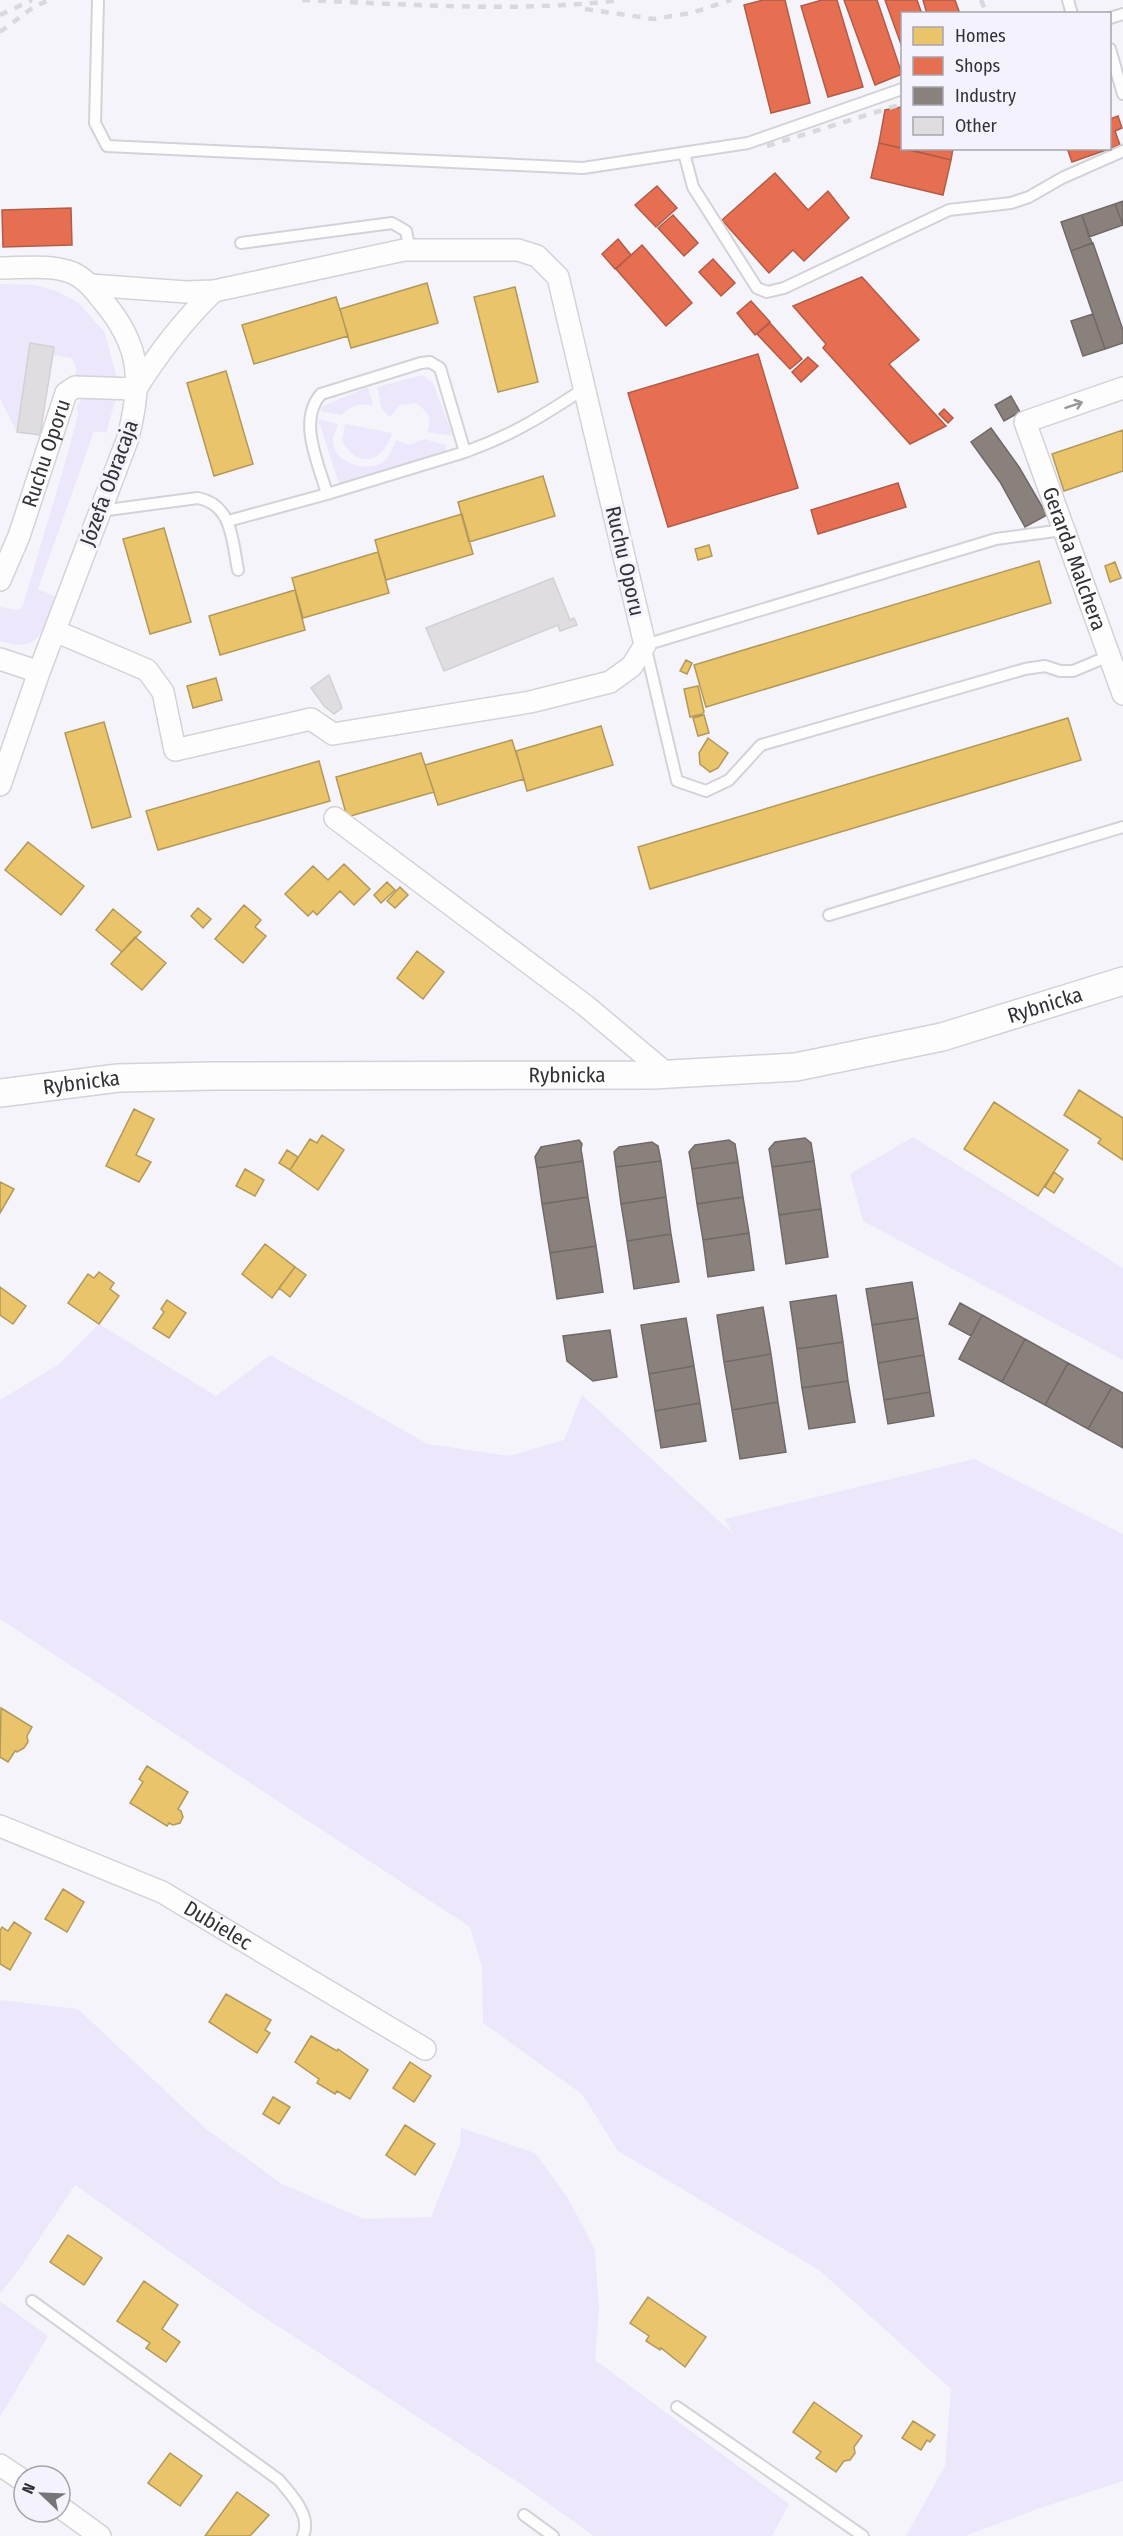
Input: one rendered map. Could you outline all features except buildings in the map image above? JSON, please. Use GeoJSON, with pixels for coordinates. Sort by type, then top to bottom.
{"type":"FeatureCollection","features":[{"type":"Feature","properties":{"kind":"street","name":"Ruchu Oporu"},"geometry":{"type":"LineString","coordinates":[[55,631],[147,670],[163,692],[175,750],[311,719],[333,734],[530,702],[610,682],[632,666],[645,645],[558,277],[537,256],[518,250],[410,250],[343,261],[214,291],[186,292],[90,285]]}},
{"type":"Feature","properties":{"kind":"street","name":"Józefa Obracaja"},"geometry":{"type":"LineString","coordinates":[[0,268],[43,268],[72,273],[90,285],[115,314],[135,355],[136,406],[128,438],[39,672]]}},
{"type":"Feature","properties":{"kind":"street"},"geometry":{"type":"LineString","coordinates":[[136,389],[166,343],[214,291]]}},
{"type":"Feature","properties":{"kind":"street","name":"Ruchu Oporu"},"geometry":{"type":"LineString","coordinates":[[0,580],[19,536],[66,393],[75,387],[136,389]]}},
{"type":"Feature","properties":{"kind":"street","name":"Gerarda Malchera"},"geometry":{"type":"LineString","coordinates":[[1123,388],[1025,423],[1123,694]]}},
{"type":"Feature","properties":{"kind":"street"},"geometry":{"type":"LineString","coordinates":[[0,658],[39,672],[0,785]]}},
{"type":"Feature","properties":{"kind":"street"},"geometry":{"type":"LineString","coordinates":[[335,818],[586,1006],[667,1074]]}},
{"type":"Feature","properties":{"kind":"street","name":"Rybnicka"},"geometry":{"type":"LineString","coordinates":[[0,1093],[118,1078],[667,1074],[796,1067],[942,1037],[1123,981]]}},
{"type":"Feature","properties":{"kind":"street","name":"Dubielec"},"geometry":{"type":"LineString","coordinates":[[0,1826],[162,1892],[425,2049]]}},
{"type":"Feature","properties":{"kind":"street"},"geometry":{"type":"LineString","coordinates":[[72,2516],[100,2536]]}},
{"type":"Feature","properties":{"kind":"lane"},"geometry":{"type":"LineString","coordinates":[[98,0],[95,123],[107,146],[583,168],[748,143],[901,90]]}},
{"type":"Feature","properties":{"kind":"lane"},"geometry":{"type":"LineString","coordinates":[[1111,52],[1123,94]]}},
{"type":"Feature","properties":{"kind":"lane"},"geometry":{"type":"LineString","coordinates":[[684,153],[693,187],[704,207],[757,288],[767,292],[784,288],[949,210],[1011,203],[1029,197],[1062,178],[1123,151]]}},
{"type":"Feature","properties":{"kind":"lane"},"geometry":{"type":"LineString","coordinates":[[241,243],[392,223],[406,231],[410,250]]}},
{"type":"Feature","properties":{"kind":"lane"},"geometry":{"type":"LineString","coordinates":[[327,494],[310,428],[310,413],[313,404],[321,394],[411,366],[430,362],[440,368],[465,452]]}},
{"type":"Feature","properties":{"kind":"lane"},"geometry":{"type":"LineString","coordinates":[[228,521],[327,494],[501,439],[528,425],[585,388]]}},
{"type":"Feature","properties":{"kind":"lane"},"geometry":{"type":"LineString","coordinates":[[100,511],[198,498],[211,501],[228,521],[238,570]]}},
{"type":"Feature","properties":{"kind":"lane"},"geometry":{"type":"LineString","coordinates":[[1064,530],[996,539],[645,645],[677,782],[706,791],[729,780],[761,745],[1025,669],[1045,666],[1060,671],[1073,671],[1109,656]]}},
{"type":"Feature","properties":{"kind":"lane"},"geometry":{"type":"LineString","coordinates":[[829,915],[1123,827]]}},
{"type":"Feature","properties":{"kind":"lane"},"geometry":{"type":"LineString","coordinates":[[32,2301],[279,2480],[301,2507],[305,2531],[303,2536]]}},
{"type":"Feature","properties":{"kind":"lane"},"geometry":{"type":"LineString","coordinates":[[677,2407],[863,2536]]}},
{"type":"Feature","properties":{"kind":"lane"},"geometry":{"type":"LineString","coordinates":[[524,2515],[553,2536]]}},
{"type":"Feature","properties":{"kind":"shaded area"},"geometry":{"type":"Polygon","coordinates":[[[0,284],[35,285],[57,291],[79,303],[105,333],[117,379],[75,380],[76,368],[72,358],[52,355],[53,347],[30,343],[17,432],[0,399],[0,284]]]}},
{"type":"Feature","properties":{"kind":"shaded area"},"geometry":{"type":"Polygon","coordinates":[[[422,375],[433,383],[453,436],[427,432],[429,419],[426,412],[416,403],[400,405],[390,417],[382,410],[377,387],[422,375]]]}},
{"type":"Feature","properties":{"kind":"shaded area"},"geometry":{"type":"Polygon","coordinates":[[[368,387],[373,406],[364,404],[356,406],[341,415],[321,411],[323,406],[368,387]]]}},
{"type":"Feature","properties":{"kind":"shaded area"},"geometry":{"type":"Polygon","coordinates":[[[83,398],[116,398],[106,433],[94,431],[38,589],[56,597],[44,628],[32,642],[13,645],[0,641],[0,607],[19,610],[23,605],[78,415],[77,405],[83,398]]]}},
{"type":"Feature","properties":{"kind":"shaded area"},"geometry":{"type":"Polygon","coordinates":[[[318,419],[338,424],[333,438],[334,447],[344,460],[351,464],[377,465],[390,454],[396,440],[409,445],[424,439],[446,445],[446,453],[339,484],[318,419]]]}},
{"type":"Feature","properties":{"kind":"shaded area"},"geometry":{"type":"Polygon","coordinates":[[[345,424],[392,433],[383,451],[370,459],[363,459],[348,450],[342,441],[345,424]]]}},
{"type":"Feature","properties":{"kind":"shaded area"},"geometry":{"type":"Polygon","coordinates":[[[913,1137],[1123,1268],[1123,1360],[863,1221],[850,1174],[913,1137]]]}},
{"type":"Feature","properties":{"kind":"shaded area"},"geometry":{"type":"Polygon","coordinates":[[[99,1324],[216,1396],[270,1355],[428,1444],[509,1456],[564,1440],[582,1395],[732,1533],[725,1519],[974,1459],[1123,1534],[1123,2481],[1037,2509],[965,2536],[906,2536],[945,2466],[951,2389],[819,2270],[618,2151],[582,2094],[483,2023],[482,1967],[470,1927],[0,1619],[0,1400],[58,1365],[99,1324]]]}},
{"type":"Feature","properties":{"kind":"shaded area"},"geometry":{"type":"Polygon","coordinates":[[[0,2000],[78,2009],[206,2129],[282,2184],[364,2219],[431,2217],[460,2145],[461,2128],[535,2153],[568,2198],[595,2250],[599,2311],[595,2360],[789,2504],[772,2536],[594,2536],[521,2484],[256,2312],[75,2185],[16,2274],[0,2293],[0,2000]]]}},
{"type":"Feature","properties":{"kind":"shaded area"},"geometry":{"type":"Polygon","coordinates":[[[0,2301],[48,2336],[0,2417],[0,2301]]]}},
{"type":"Feature","properties":{"kind":"railway"},"geometry":{"type":"LineString","coordinates":[[0,15],[32,0]]}},
{"type":"Feature","properties":{"kind":"railway"},"geometry":{"type":"LineString","coordinates":[[0,32],[35,6],[50,0]]}},
{"type":"Feature","properties":{"kind":"railway"},"geometry":{"type":"LineString","coordinates":[[302,0],[502,7],[621,0]]}},
{"type":"Feature","properties":{"kind":"railway"},"geometry":{"type":"LineString","coordinates":[[585,9],[654,19],[691,13],[731,0]]}},
{"type":"Feature","properties":{"kind":"railway"},"geometry":{"type":"LineString","coordinates":[[981,0],[986,12]]}},
{"type":"Feature","properties":{"kind":"railway"},"geometry":{"type":"LineString","coordinates":[[767,146],[901,104]]}}]}
